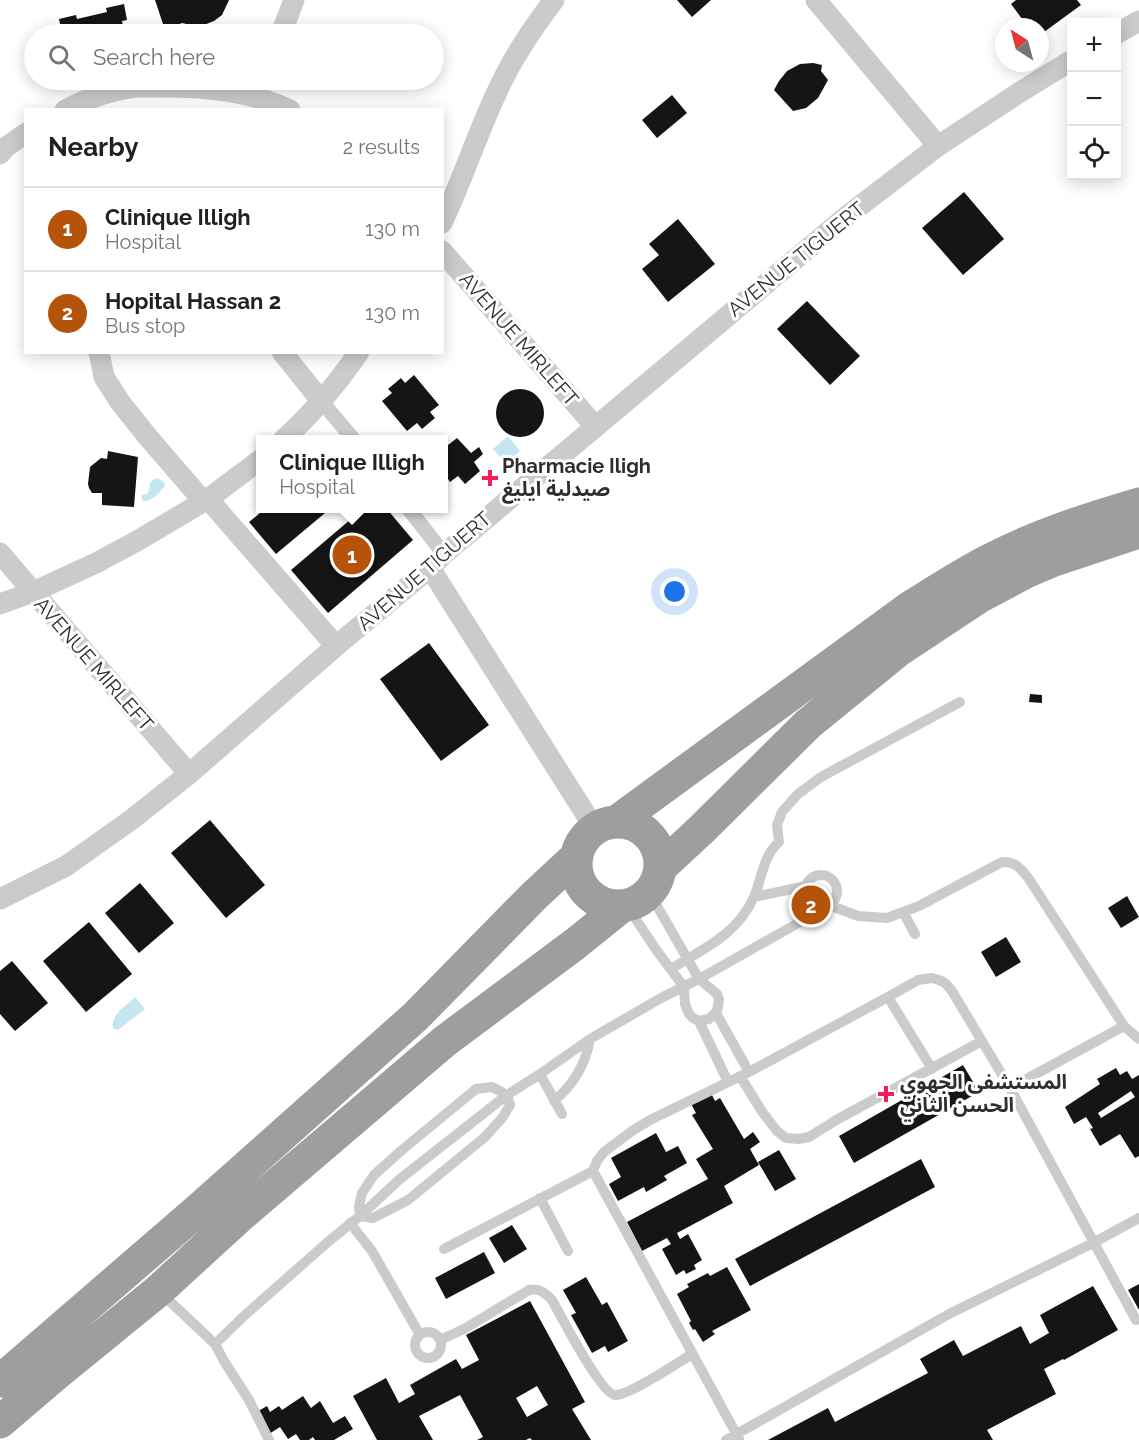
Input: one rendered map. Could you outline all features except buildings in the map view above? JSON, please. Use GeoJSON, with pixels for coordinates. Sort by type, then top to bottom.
{"type":"FeatureCollection","features":[{"type":"Feature","properties":{"kind":"highway"},"geometry":{"type":"LineString","coordinates":[[606,826],[630,824],[643,830],[653,841],[659,854],[639,893],[605,904],[594,899],[579,880],[576,868],[581,843],[909,608],[955,579],[1036,539],[1139,504]]}},
{"type":"Feature","properties":{"kind":"highway"},"geometry":{"type":"LineString","coordinates":[[0,1422],[158,1291],[240,1216],[445,1041],[639,893],[808,724],[899,650],[979,597],[1028,571],[1139,532]]}},
{"type":"Feature","properties":{"kind":"highway"},"geometry":{"type":"LineString","coordinates":[[0,1381],[198,1210],[415,1017],[534,896],[577,856]]}},
{"type":"Feature","properties":{"kind":"street"},"geometry":{"type":"LineString","coordinates":[[285,24],[294,0]]}},
{"type":"Feature","properties":{"kind":"street"},"geometry":{"type":"LineString","coordinates":[[444,219],[504,78],[532,28],[554,0]]}},
{"type":"Feature","properties":{"kind":"street"},"geometry":{"type":"LineString","coordinates":[[816,0],[938,146]]}},
{"type":"Feature","properties":{"kind":"street"},"geometry":{"type":"LineString","coordinates":[[1121,31],[1139,21]]}},
{"type":"Feature","properties":{"kind":"street","name":"AVENUE TIGUERT"},"geometry":{"type":"LineString","coordinates":[[0,899],[66,866],[131,820],[189,774],[595,426],[848,215],[938,146],[1067,63]]}},
{"type":"Feature","properties":{"kind":"street"},"geometry":{"type":"LineString","coordinates":[[69,108],[98,95],[121,90]]}},
{"type":"Feature","properties":{"kind":"street"},"geometry":{"type":"LineString","coordinates":[[265,90],[288,108]]}},
{"type":"Feature","properties":{"kind":"street"},"geometry":{"type":"LineString","coordinates":[[0,154],[24,134]]}},
{"type":"Feature","properties":{"kind":"street","name":"AVENUE MIRLEFT"},"geometry":{"type":"LineString","coordinates":[[444,253],[595,426]]}},
{"type":"Feature","properties":{"kind":"street"},"geometry":{"type":"LineString","coordinates":[[99,354],[104,377],[147,436],[336,646]]}},
{"type":"Feature","properties":{"kind":"street"},"geometry":{"type":"LineString","coordinates":[[284,354],[350,435]]}},
{"type":"Feature","properties":{"kind":"street"},"geometry":{"type":"LineString","coordinates":[[288,435],[322,402],[358,354]]}},
{"type":"Feature","properties":{"kind":"street"},"geometry":{"type":"LineString","coordinates":[[0,604],[33,592],[137,541],[206,500],[256,464]]}},
{"type":"Feature","properties":{"kind":"street"},"geometry":{"type":"LineString","coordinates":[[411,513],[437,561],[606,826]]}},
{"type":"Feature","properties":{"kind":"street","name":"AVENUE MIRLEFT"},"geometry":{"type":"LineString","coordinates":[[0,553],[189,774]]}},
{"type":"Feature","properties":{"kind":"lane"},"geometry":{"type":"LineString","coordinates":[[671,969],[731,931],[741,919],[754,897],[760,875],[772,848],[778,842],[777,825],[782,812],[798,794],[821,777],[960,702]]}},
{"type":"Feature","properties":{"kind":"lane"},"geometry":{"type":"LineString","coordinates":[[829,905],[858,916],[887,918],[920,906],[1002,861],[1014,863],[1029,879],[1124,1026],[1139,1039]]}},
{"type":"Feature","properties":{"kind":"lane"},"geometry":{"type":"LineString","coordinates":[[823,875],[834,882],[837,890],[835,899],[829,905],[825,907],[812,905],[806,898],[806,886],[814,876],[823,875]]}},
{"type":"Feature","properties":{"kind":"lane"},"geometry":{"type":"LineString","coordinates":[[754,897],[806,886]]}},
{"type":"Feature","properties":{"kind":"lane"},"geometry":{"type":"LineString","coordinates":[[639,893],[677,938],[699,979],[717,994],[719,1005],[716,1013],[709,1019],[699,1021],[693,1018],[686,1009],[684,987],[671,969],[639,893]]}},
{"type":"Feature","properties":{"kind":"lane"},"geometry":{"type":"LineString","coordinates":[[215,1344],[400,1179],[507,1095],[590,1039],[800,922],[816,906]]}},
{"type":"Feature","properties":{"kind":"lane"},"geometry":{"type":"LineString","coordinates":[[903,912],[915,934]]}},
{"type":"Feature","properties":{"kind":"lane"},"geometry":{"type":"LineString","coordinates":[[444,1249],[593,1171],[604,1152],[650,1120],[745,1074],[918,980],[932,978],[945,982],[982,1041],[1010,1088],[1136,1320]]}},
{"type":"Feature","properties":{"kind":"lane"},"geometry":{"type":"LineString","coordinates":[[888,997],[932,1069]]}},
{"type":"Feature","properties":{"kind":"lane"},"geometry":{"type":"LineString","coordinates":[[716,1013],[763,1113],[777,1131],[786,1138],[808,1137],[982,1041]]}},
{"type":"Feature","properties":{"kind":"lane"},"geometry":{"type":"LineString","coordinates":[[699,1021],[728,1082]]}},
{"type":"Feature","properties":{"kind":"lane"},"geometry":{"type":"LineString","coordinates":[[1010,1088],[1124,1026]]}},
{"type":"Feature","properties":{"kind":"lane"},"geometry":{"type":"LineString","coordinates":[[555,1101],[566,1091],[578,1073],[590,1039]]}},
{"type":"Feature","properties":{"kind":"lane"},"geometry":{"type":"LineString","coordinates":[[540,1074],[562,1114]]}},
{"type":"Feature","properties":{"kind":"lane"},"geometry":{"type":"LineString","coordinates":[[355,1220],[373,1218],[408,1200],[485,1137],[510,1105],[507,1095],[492,1087],[476,1089],[374,1175],[362,1193],[355,1220],[420,1335]]}},
{"type":"Feature","properties":{"kind":"lane"},"geometry":{"type":"LineString","coordinates":[[593,1171],[738,1437]]}},
{"type":"Feature","properties":{"kind":"lane"},"geometry":{"type":"LineString","coordinates":[[540,1198],[568,1251]]}},
{"type":"Feature","properties":{"kind":"lane"},"geometry":{"type":"LineString","coordinates":[[726,1440],[738,1437],[949,1314],[1139,1218]]}},
{"type":"Feature","properties":{"kind":"lane"},"geometry":{"type":"LineString","coordinates":[[440,1340],[464,1329],[529,1290],[536,1289],[552,1300],[597,1378],[609,1393],[620,1394],[632,1389],[692,1354]]}},
{"type":"Feature","properties":{"kind":"lane"},"geometry":{"type":"LineString","coordinates":[[158,1291],[215,1344],[270,1440]]}},
{"type":"Feature","properties":{"kind":"lane"},"geometry":{"type":"LineString","coordinates":[[433,1333],[440,1340],[441,1348],[437,1355],[429,1359],[418,1354],[415,1346],[420,1335],[433,1333]]}},
{"type":"Feature","properties":{"kind":"water"},"geometry":{"type":"Polygon","coordinates":[[[508,436],[520,451],[506,463],[493,449],[508,436]]]}},
{"type":"Feature","properties":{"kind":"water"},"geometry":{"type":"Polygon","coordinates":[[[157,478],[164,482],[165,486],[152,499],[143,501],[141,496],[148,493],[151,482],[157,478]]]}},
{"type":"Feature","properties":{"kind":"water"},"geometry":{"type":"Polygon","coordinates":[[[135,997],[145,1009],[118,1030],[113,1028],[116,1015],[135,997]]]}},
{"type":"Feature","properties":{"kind":"place","name":"Pharmacie Iligh صيدلية ايليغ"},"geometry":{"type":"Point","coordinates":[490,478]}},
{"type":"Feature","properties":{"kind":"place","name":"Clinique Illigh"},"geometry":{"type":"Point","coordinates":[352,555]}},
{"type":"Feature","properties":{"kind":"place","name":"Hopital Hassan 2"},"geometry":{"type":"Point","coordinates":[811,905]}},
{"type":"Feature","properties":{"kind":"place","name":"المستشفى الجهوي الحسن الثاني"},"geometry":{"type":"Point","coordinates":[886,1094]}}]}
